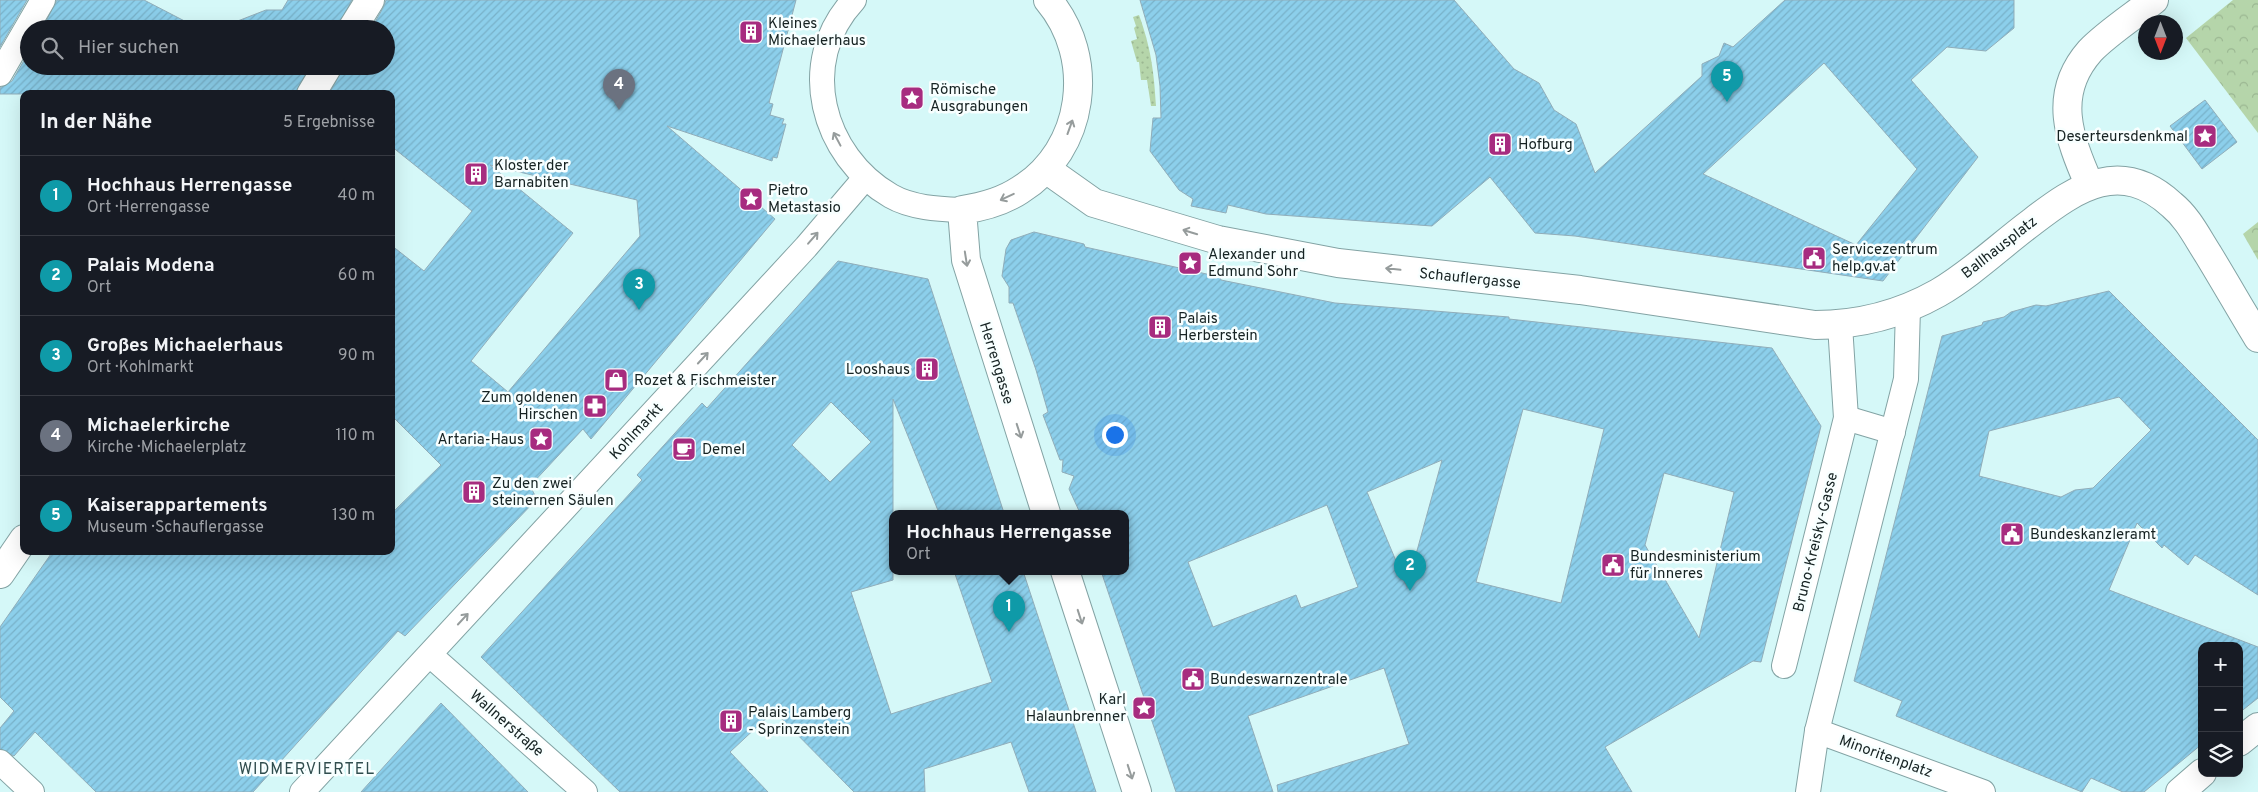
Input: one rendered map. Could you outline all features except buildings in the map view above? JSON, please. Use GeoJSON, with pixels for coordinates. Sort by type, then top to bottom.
{"type":"FeatureCollection","features":[{"type":"Feature","properties":{"kind":"street"},"geometry":{"type":"LineString","coordinates":[[31,20],[43,0]]}},
{"type":"Feature","properties":{"kind":"street"},"geometry":{"type":"LineString","coordinates":[[358,20],[370,0]]}},
{"type":"Feature","properties":{"kind":"street"},"geometry":{"type":"LineString","coordinates":[[854,0],[844,10],[830,37],[823,64],[823,97],[826,116],[836,140],[856,170],[893,197],[920,207],[962,210],[980,207],[1011,196],[1046,169],[1069,133],[1077,107],[1080,74],[1074,44],[1060,14],[1048,0]]}},
{"type":"Feature","properties":{"kind":"street"},"geometry":{"type":"LineString","coordinates":[[2089,184],[2073,147],[2069,132],[2066,100],[2076,75],[2090,51],[2154,0]]}},
{"type":"Feature","properties":{"kind":"street"},"geometry":{"type":"LineString","coordinates":[[0,74],[20,40]]}},
{"type":"Feature","properties":{"kind":"street"},"geometry":{"type":"LineString","coordinates":[[313,90],[323,75]]}},
{"type":"Feature","properties":{"kind":"street","name":"Schauflergasse"},"geometry":{"type":"LineString","coordinates":[[1046,169],[1094,203],[1218,240],[1338,263],[1580,290],[1815,324],[1840,324],[1874,320],[1908,308]]}},
{"type":"Feature","properties":{"kind":"street","name":"Kohlmarkt"},"geometry":{"type":"LineString","coordinates":[[302,792],[806,247],[866,178]]}},
{"type":"Feature","properties":{"kind":"street","name":"Ballhausplatz"},"geometry":{"type":"LineString","coordinates":[[1908,308],[1940,292],[2065,196],[2089,184],[2109,180],[2129,182],[2162,196],[2190,224],[2258,338]]}},
{"type":"Feature","properties":{"kind":"street","name":"Herrengasse"},"geometry":{"type":"LineString","coordinates":[[962,210],[966,260],[1045,510]]}},
{"type":"Feature","properties":{"kind":"street"},"geometry":{"type":"LineString","coordinates":[[1846,418],[1892,432],[1906,379],[1908,308]]}},
{"type":"Feature","properties":{"kind":"street","name":"Bruno-Kreisky-Gasse"},"geometry":{"type":"LineString","coordinates":[[1784,666],[1846,418],[1840,324]]}},
{"type":"Feature","properties":{"kind":"street","name":"Minoritenplatz"},"geometry":{"type":"LineString","coordinates":[[1808,792],[1817,731],[1892,432]]}},
{"type":"Feature","properties":{"kind":"street"},"geometry":{"type":"LineString","coordinates":[[0,574],[20,545]]}},
{"type":"Feature","properties":{"kind":"street"},"geometry":{"type":"LineString","coordinates":[[1066,575],[1137,792]]}},
{"type":"Feature","properties":{"kind":"street","name":"Wallnerstraße"},"geometry":{"type":"LineString","coordinates":[[430,655],[585,792]]}},
{"type":"Feature","properties":{"kind":"street"},"geometry":{"type":"LineString","coordinates":[[2243,739],[2258,727]]}},
{"type":"Feature","properties":{"kind":"street","name":"Minoritenplatz"},"geometry":{"type":"LineString","coordinates":[[1817,731],[1983,792]]}},
{"type":"Feature","properties":{"kind":"street"},"geometry":{"type":"LineString","coordinates":[[0,762],[32,792]]}},
{"type":"Feature","properties":{"kind":"street"},"geometry":{"type":"LineString","coordinates":[[2180,791],[2198,776]]}},
{"type":"Feature","properties":{"kind":"green space"},"geometry":{"type":"Polygon","coordinates":[[[2233,0],[2258,0],[2258,133],[2186,38],[2233,0]]]}},
{"type":"Feature","properties":{"kind":"green space"},"geometry":{"type":"Polygon","coordinates":[[[1139,15],[1151,60],[1156,106],[1151,106],[1147,80],[1141,80],[1139,62],[1137,62],[1131,41],[1137,39],[1133,17],[1139,15]]]}},
{"type":"Feature","properties":{"kind":"green space"},"geometry":{"type":"Polygon","coordinates":[[[2258,222],[2258,260],[2243,234],[2258,222]]]}},
{"type":"Feature","properties":{"kind":"place","name":"Kleines Michaelerhaus"},"geometry":{"type":"Point","coordinates":[751,32]}},
{"type":"Feature","properties":{"kind":"place","name":"Römische Ausgrabungen"},"geometry":{"type":"Point","coordinates":[912,98]}},
{"type":"Feature","properties":{"kind":"place","name":"Kaiserappartements"},"geometry":{"type":"Point","coordinates":[1727,102]}},
{"type":"Feature","properties":{"kind":"place","name":"Michaelerkirche"},"geometry":{"type":"Point","coordinates":[619,110]}},
{"type":"Feature","properties":{"kind":"place","name":"Deserteursdenkmal"},"geometry":{"type":"Point","coordinates":[2205,136]}},
{"type":"Feature","properties":{"kind":"place","name":"Hofburg"},"geometry":{"type":"Point","coordinates":[1500,144]}},
{"type":"Feature","properties":{"kind":"place","name":"Kloster der Barnabiten"},"geometry":{"type":"Point","coordinates":[476,174]}},
{"type":"Feature","properties":{"kind":"place","name":"Pietro Metastasio"},"geometry":{"type":"Point","coordinates":[751,199]}},
{"type":"Feature","properties":{"kind":"place","name":"Servicezentrum help.gv.at"},"geometry":{"type":"Point","coordinates":[1814,258]}},
{"type":"Feature","properties":{"kind":"place","name":"Alexander und Edmund Sohr"},"geometry":{"type":"Point","coordinates":[1190,263]}},
{"type":"Feature","properties":{"kind":"place","name":"Großes Michaelerhaus"},"geometry":{"type":"Point","coordinates":[639,310]}},
{"type":"Feature","properties":{"kind":"place","name":"Palais Herberstein"},"geometry":{"type":"Point","coordinates":[1160,327]}},
{"type":"Feature","properties":{"kind":"place","name":"Looshaus"},"geometry":{"type":"Point","coordinates":[927,369]}},
{"type":"Feature","properties":{"kind":"place","name":"Rozet & Fischmeister"},"geometry":{"type":"Point","coordinates":[616,380]}},
{"type":"Feature","properties":{"kind":"place","name":"Zum goldenen Hirschen"},"geometry":{"type":"Point","coordinates":[595,406]}},
{"type":"Feature","properties":{"kind":"place","name":"Artaria-Haus"},"geometry":{"type":"Point","coordinates":[541,439]}},
{"type":"Feature","properties":{"kind":"place","name":"Demel"},"geometry":{"type":"Point","coordinates":[684,449]}},
{"type":"Feature","properties":{"kind":"place","name":"Zu den zwei steinernen Säulen"},"geometry":{"type":"Point","coordinates":[474,492]}},
{"type":"Feature","properties":{"kind":"place","name":"Bundeskanzleramt"},"geometry":{"type":"Point","coordinates":[2012,534]}},
{"type":"Feature","properties":{"kind":"place","name":"Bundesministerium für Inneres"},"geometry":{"type":"Point","coordinates":[1613,565]}},
{"type":"Feature","properties":{"kind":"place","name":"Palais Modena"},"geometry":{"type":"Point","coordinates":[1410,591]}},
{"type":"Feature","properties":{"kind":"place","name":"Hochhaus Herrengasse"},"geometry":{"type":"Point","coordinates":[1009,632]}},
{"type":"Feature","properties":{"kind":"place","name":"Bundeswarnzentrale"},"geometry":{"type":"Point","coordinates":[1193,679]}},
{"type":"Feature","properties":{"kind":"place","name":"Karl Halaunbrenner"},"geometry":{"type":"Point","coordinates":[1144,708]}},
{"type":"Feature","properties":{"kind":"place","name":"Palais Lamberg - Sprinzenstein"},"geometry":{"type":"Point","coordinates":[731,721]}},
{"type":"Feature","properties":{"kind":"district","name":"WIDMERVIERTEL"},"geometry":{"type":"Point","coordinates":[307,768]}}]}
